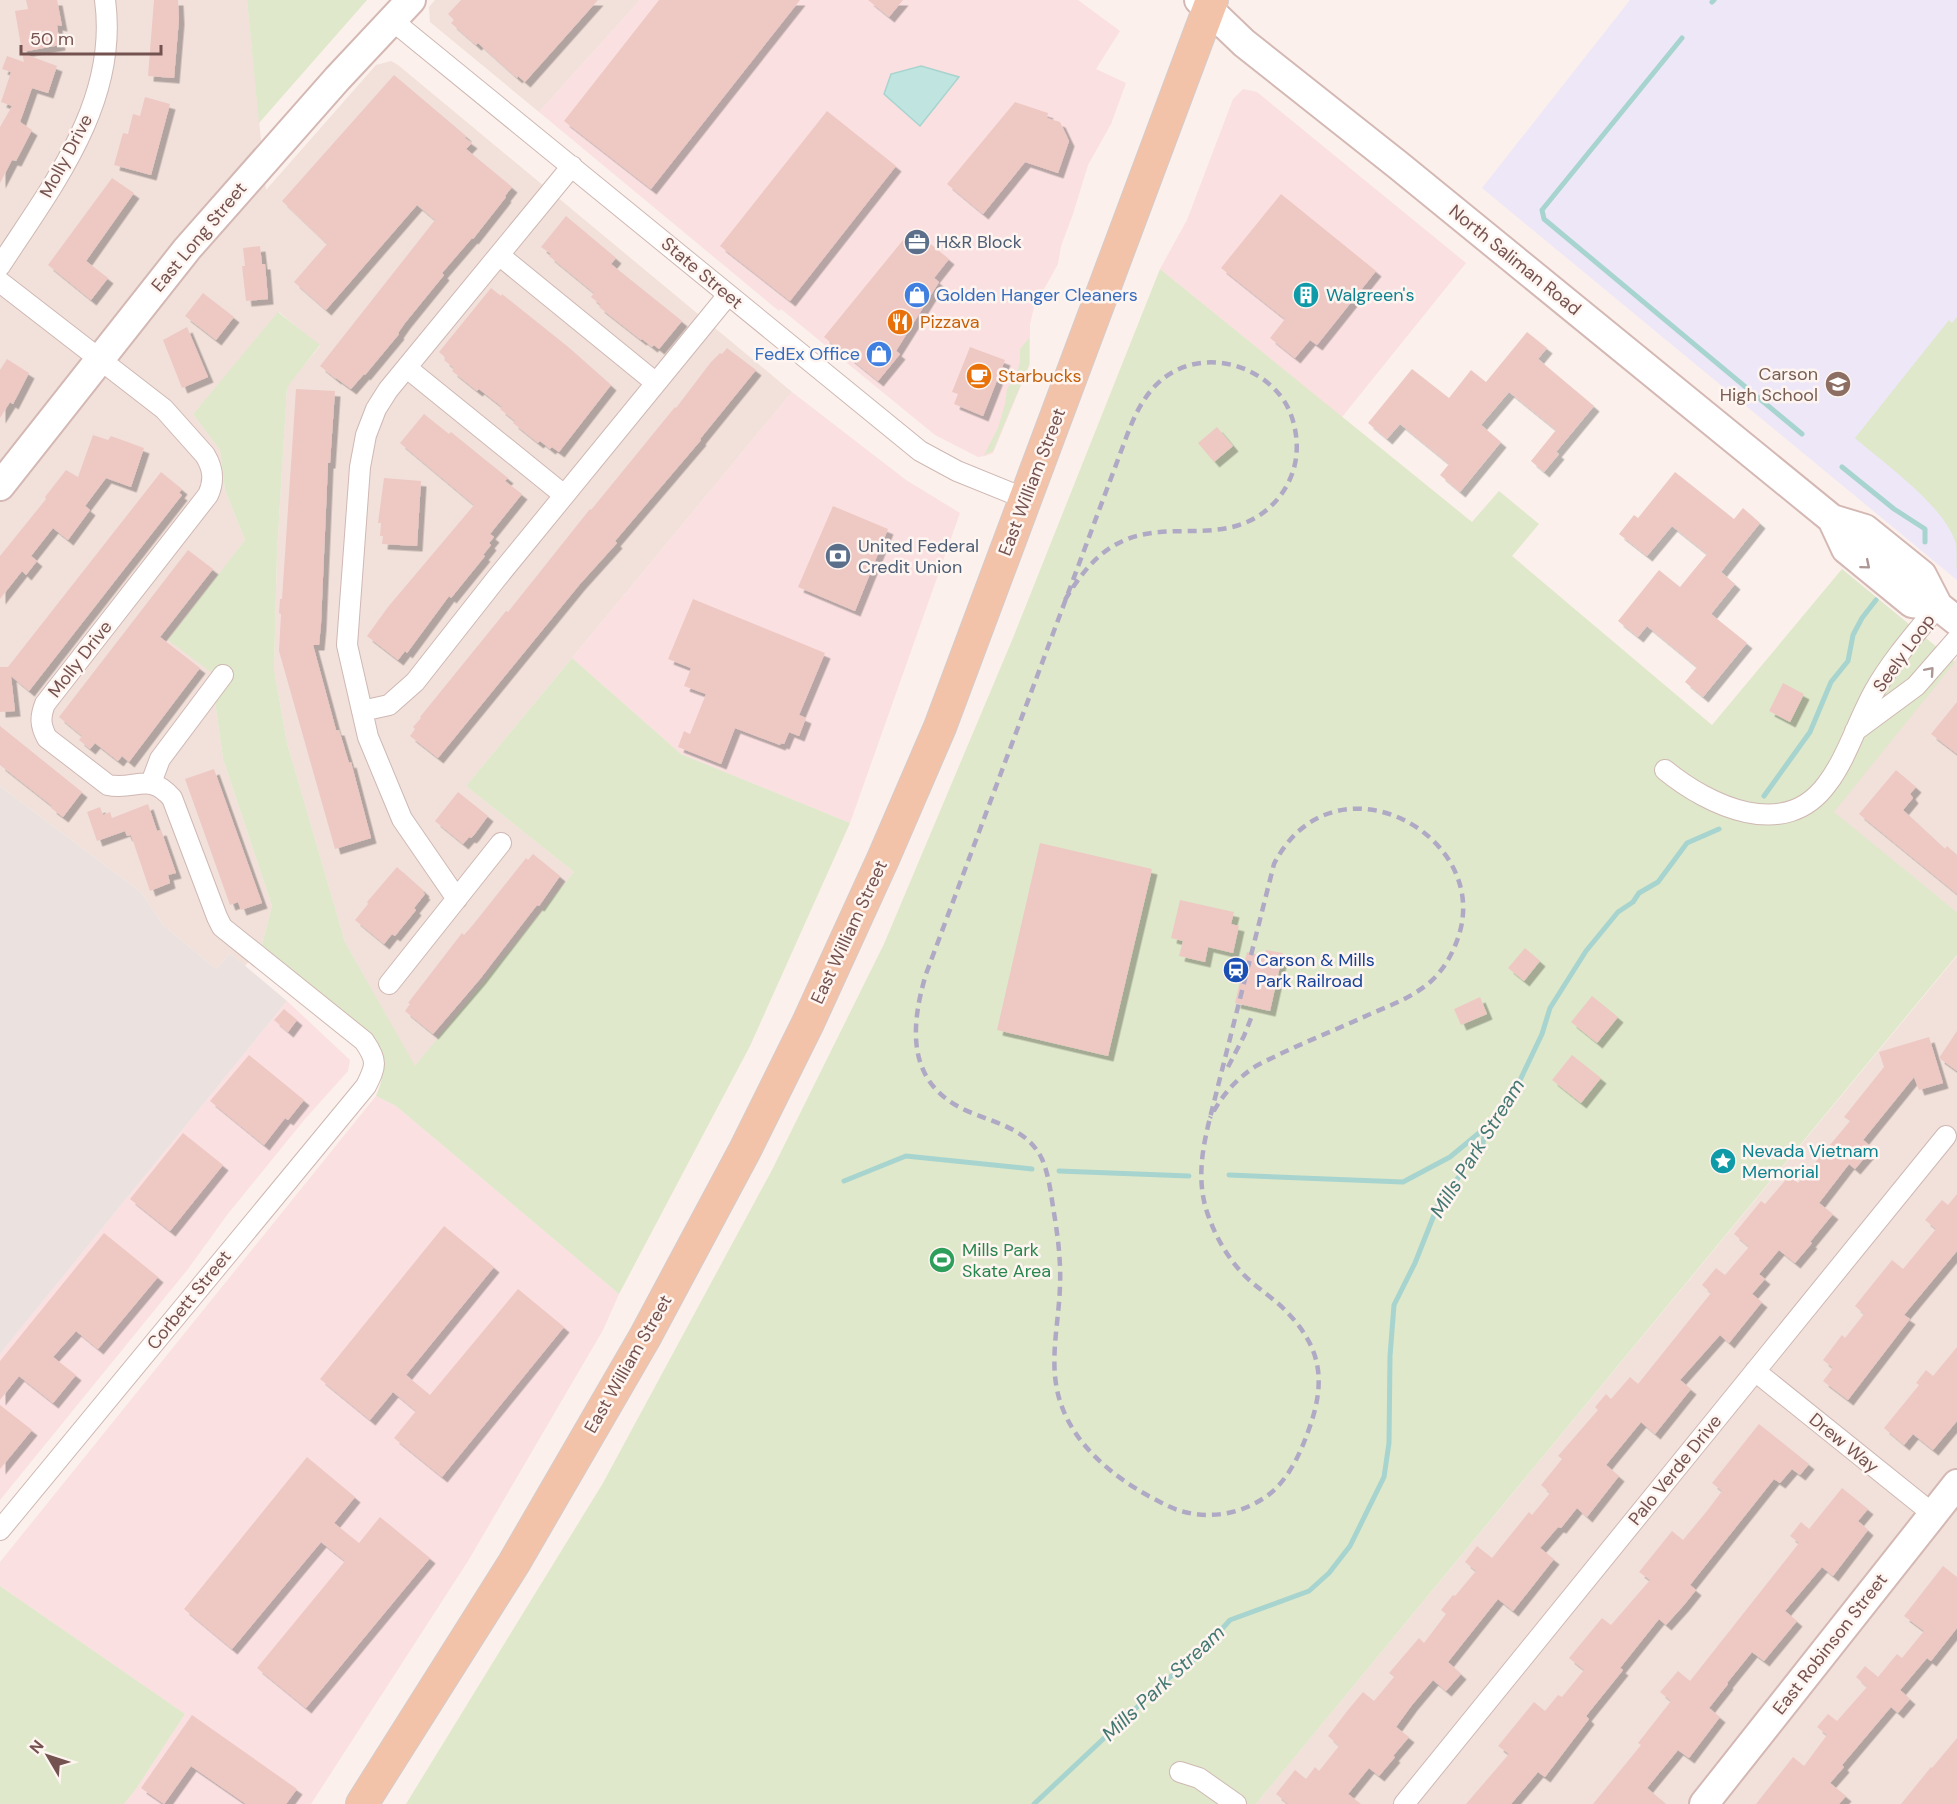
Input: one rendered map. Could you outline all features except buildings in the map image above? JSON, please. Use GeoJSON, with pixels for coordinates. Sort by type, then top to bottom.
{"type":"FeatureCollection","features":[{"type":"Feature","properties":{"kind":"main road","name":"East William Street"},"geometry":{"type":"LineString","coordinates":[[362,1804],[514,1563],[645,1337],[745,1150],[813,1013],[940,727],[1026,499],[1206,3]]}},
{"type":"Feature","properties":{"kind":"street","name":"Molly Drive"},"geometry":{"type":"LineString","coordinates":[[0,266],[76,147],[95,103],[104,65],[107,16],[105,0]]}},
{"type":"Feature","properties":{"kind":"street","name":"East Long Street"},"geometry":{"type":"LineString","coordinates":[[0,486],[187,249],[329,88],[411,0]]}},
{"type":"Feature","properties":{"kind":"street","name":"North Saliman Road"},"geometry":{"type":"LineString","coordinates":[[1206,3],[1244,43],[1398,165],[1832,519],[1865,529],[1922,575],[1948,613]]}},
{"type":"Feature","properties":{"kind":"street","name":"State Street"},"geometry":{"type":"LineString","coordinates":[[393,21],[920,451],[957,471],[1026,499]]}},
{"type":"Feature","properties":{"kind":"street"},"geometry":{"type":"LineString","coordinates":[[457,899],[402,819],[368,737],[347,645],[360,467],[366,435],[376,409],[388,390],[572,166]]}},
{"type":"Feature","properties":{"kind":"street"},"geometry":{"type":"LineString","coordinates":[[499,255],[656,383]]}},
{"type":"Feature","properties":{"kind":"street","name":"Molly Drive"},"geometry":{"type":"LineString","coordinates":[[0,282],[164,409],[210,463],[213,475],[208,495],[45,704],[40,717],[47,738],[108,786],[119,788],[140,782],[151,783]]}},
{"type":"Feature","properties":{"kind":"street"},"geometry":{"type":"LineString","coordinates":[[362,711],[389,705],[415,682],[728,295]]}},
{"type":"Feature","properties":{"kind":"street"},"geometry":{"type":"LineString","coordinates":[[407,368],[564,495]]}},
{"type":"Feature","properties":{"kind":"street","name":"Seely Loop"},"geometry":{"type":"LineString","coordinates":[[1665,770],[1717,803],[1752,814],[1772,815],[1799,807],[1822,791],[1833,776],[1887,670],[1948,613]]}},
{"type":"Feature","properties":{"kind":"street","name":"Seely Loop"},"geometry":{"type":"LineString","coordinates":[[1853,733],[1916,686],[1957,639]]}},
{"type":"Feature","properties":{"kind":"street"},"geometry":{"type":"LineString","coordinates":[[151,783],[160,759],[223,675]]}},
{"type":"Feature","properties":{"kind":"street","name":"Corbett Street"},"geometry":{"type":"LineString","coordinates":[[0,1530],[366,1086],[375,1069],[372,1052],[364,1041],[222,927],[172,798],[164,789],[151,783]]}},
{"type":"Feature","properties":{"kind":"street"},"geometry":{"type":"LineString","coordinates":[[389,984],[501,843]]}},
{"type":"Feature","properties":{"kind":"street","name":"Palo Verde Drive"},"geometry":{"type":"LineString","coordinates":[[1404,1804],[1946,1136]]}},
{"type":"Feature","properties":{"kind":"street","name":"Drew Way"},"geometry":{"type":"LineString","coordinates":[[1755,1371],[1933,1514]]}},
{"type":"Feature","properties":{"kind":"street","name":"East Robinson Street"},"geometry":{"type":"LineString","coordinates":[[1704,1804],[1957,1484]]}},
{"type":"Feature","properties":{"kind":"street"},"geometry":{"type":"LineString","coordinates":[[1180,1772],[1199,1778],[1236,1804]]}},
{"type":"Feature","properties":{"kind":"shaded area"},"geometry":{"type":"Polygon","coordinates":[[[0,0],[247,0],[266,190],[376,65],[391,61],[792,392],[466,786],[574,872],[415,1067],[345,942],[287,743],[274,669],[277,552],[287,386],[320,346],[279,312],[193,414],[220,450],[225,490],[245,540],[212,584],[211,672],[223,759],[272,906],[262,945],[245,966],[230,953],[216,969],[163,925],[142,893],[0,786],[0,0]]]}},
{"type":"Feature","properties":{"kind":"shaded area"},"geometry":{"type":"Polygon","coordinates":[[[435,0],[640,0],[539,112],[430,22],[429,7],[435,0]]]}},
{"type":"Feature","properties":{"kind":"shaded area"},"geometry":{"type":"Polygon","coordinates":[[[640,0],[1078,0],[1120,31],[1096,69],[1126,83],[1111,124],[1088,165],[1061,246],[1058,264],[1034,307],[1030,324],[1030,364],[993,453],[978,457],[935,435],[781,309],[779,311],[539,112],[640,0]]]}},
{"type":"Feature","properties":{"kind":"shaded area","name":"Carson High School"},"geometry":{"type":"Polygon","coordinates":[[[1630,0],[1957,0],[1957,580],[1482,188],[1630,0]]]}},
{"type":"Feature","properties":{"kind":"shaded area"},"geometry":{"type":"Polygon","coordinates":[[[1243,89],[1257,92],[1466,263],[1342,417],[1160,269],[1187,220],[1233,99],[1243,89]]]}},
{"type":"Feature","properties":{"kind":"shaded area"},"geometry":{"type":"Polygon","coordinates":[[[792,392],[906,480],[960,513],[850,823],[681,754],[572,658],[792,392]]]}},
{"type":"Feature","properties":{"kind":"shaded area"},"geometry":{"type":"Polygon","coordinates":[[[1957,658],[1957,912],[1833,812],[1957,658]]]}},
{"type":"Feature","properties":{"kind":"shaded area"},"geometry":{"type":"Polygon","coordinates":[[[0,786],[142,893],[163,925],[216,969],[230,953],[287,1001],[0,1354],[0,786]]]}},
{"type":"Feature","properties":{"kind":"shaded area"},"geometry":{"type":"Polygon","coordinates":[[[1957,956],[1957,1804],[1256,1804],[1957,956]]]}},
{"type":"Feature","properties":{"kind":"shaded area"},"geometry":{"type":"Polygon","coordinates":[[[287,1001],[350,1060],[348,1071],[305,1119],[227,1215],[188,1269],[0,1500],[0,1354],[287,1001]]]}},
{"type":"Feature","properties":{"kind":"shaded area"},"geometry":{"type":"Polygon","coordinates":[[[376,1096],[396,1106],[619,1294],[603,1330],[468,1561],[311,1804],[124,1804],[185,1714],[0,1586],[0,1562],[376,1096]]]}},
{"type":"Feature","properties":{"kind":"green space"},"geometry":{"type":"Polygon","coordinates":[[[247,0],[367,0],[259,123],[247,0]]]}},
{"type":"Feature","properties":{"kind":"green space"},"geometry":{"type":"Polygon","coordinates":[[[1160,269],[1472,522],[1499,491],[1539,524],[1512,556],[1712,725],[1842,569],[1955,662],[1834,812],[1957,912],[1957,955],[1256,1804],[406,1804],[603,1483],[772,1170],[884,944],[1013,638],[1160,269]]]}},
{"type":"Feature","properties":{"kind":"green space"},"geometry":{"type":"Polygon","coordinates":[[[278,312],[320,345],[287,387],[277,552],[274,669],[287,743],[345,942],[415,1066],[574,872],[466,786],[572,658],[681,754],[850,823],[750,1046],[619,1294],[396,1106],[376,1096],[383,1068],[380,1055],[372,1040],[262,945],[272,906],[223,759],[211,672],[168,640],[245,540],[225,490],[220,450],[193,414],[278,312]]]}},
{"type":"Feature","properties":{"kind":"green space"},"geometry":{"type":"Polygon","coordinates":[[[1957,317],[1957,571],[1956,544],[1940,515],[1913,487],[1855,438],[1949,320],[1952,323],[1957,317]]]}},
{"type":"Feature","properties":{"kind":"green space"},"geometry":{"type":"Polygon","coordinates":[[[1029,338],[1029,365],[993,451],[984,455],[998,428],[1007,389],[1016,376],[1020,362],[1020,349],[1029,338]]]}},
{"type":"Feature","properties":{"kind":"green space"},"geometry":{"type":"Polygon","coordinates":[[[0,1586],[185,1714],[124,1804],[0,1804],[0,1586]]]}},
{"type":"Feature","properties":{"kind":"water"},"geometry":{"type":"Polygon","coordinates":[[[921,66],[959,77],[920,126],[884,94],[891,74],[921,66]]]}},
{"type":"Feature","properties":{"kind":"waterway"},"geometry":{"type":"LineString","coordinates":[[1682,38],[1542,210],[1544,219],[1802,434]]}},
{"type":"Feature","properties":{"kind":"waterway"},"geometry":{"type":"LineString","coordinates":[[1842,467],[1894,509],[1925,529],[1925,542]]}},
{"type":"Feature","properties":{"kind":"waterway"},"geometry":{"type":"LineString","coordinates":[[1764,796],[1810,732],[1831,682],[1848,661],[1853,635],[1862,618],[1876,600]]}},
{"type":"Feature","properties":{"kind":"waterway","name":"Mills Park Stream"},"geometry":{"type":"LineString","coordinates":[[1034,1804],[1166,1680],[1195,1659],[1230,1620],[1309,1591],[1329,1573],[1350,1546],[1384,1477],[1389,1443],[1390,1356],[1394,1305],[1415,1263],[1438,1205],[1483,1144],[1485,1128],[1512,1097],[1542,1034],[1550,1008],[1586,951],[1618,912],[1633,902],[1639,893],[1658,882],[1687,843],[1719,829]]}},
{"type":"Feature","properties":{"kind":"waterway"},"geometry":{"type":"LineString","coordinates":[[1229,1175],[1403,1182],[1450,1157],[1485,1128]]}},
{"type":"Feature","properties":{"kind":"waterway"},"geometry":{"type":"LineString","coordinates":[[844,1181],[906,1156],[1032,1169]]}},
{"type":"Feature","properties":{"kind":"waterway"},"geometry":{"type":"LineString","coordinates":[[1059,1171],[1189,1176]]}},
{"type":"Feature","properties":{"kind":"railway"},"geometry":{"type":"LineString","coordinates":[[1065,600],[1071,591],[1077,582],[1090,565],[1106,551],[1125,540],[1144,534],[1202,531],[1240,525],[1258,516],[1275,502],[1291,476],[1297,450],[1296,433],[1291,416],[1279,394],[1251,372],[1235,366],[1201,363],[1169,374],[1155,386],[1140,407],[1132,422],[1123,446],[926,974],[917,1016],[918,1055],[924,1073],[935,1088],[951,1102],[1012,1129],[1029,1141],[1042,1159],[1051,1192],[1060,1259],[1055,1348],[1056,1384],[1061,1405],[1070,1425],[1097,1458],[1131,1485],[1168,1506],[1181,1511],[1208,1515],[1248,1507],[1278,1486],[1290,1471],[1302,1446],[1315,1411],[1318,1394],[1317,1363],[1305,1335],[1282,1307],[1244,1275],[1227,1253],[1207,1212],[1201,1180],[1206,1133],[1274,864],[1300,830],[1333,812],[1368,809],[1402,819],[1431,839],[1453,867],[1463,900],[1458,938],[1443,968],[1429,983],[1392,1005],[1256,1066],[1230,1089],[1210,1118]]}},
{"type":"Feature","properties":{"kind":"railway"},"geometry":{"type":"LineString","coordinates":[[1228,1067],[1253,1013]]}},
{"type":"Feature","properties":{"kind":"place","name":"H&R Block"},"geometry":{"type":"Point","coordinates":[917,242]}},
{"type":"Feature","properties":{"kind":"place","name":"Golden Hanger Cleaners"},"geometry":{"type":"Point","coordinates":[917,295]}},
{"type":"Feature","properties":{"kind":"place","name":"Walgreen's"},"geometry":{"type":"Point","coordinates":[1306,295]}},
{"type":"Feature","properties":{"kind":"place","name":"Pizzava"},"geometry":{"type":"Point","coordinates":[900,322]}},
{"type":"Feature","properties":{"kind":"place","name":"FedEx Office"},"geometry":{"type":"Point","coordinates":[879,354]}},
{"type":"Feature","properties":{"kind":"place","name":"Starbucks"},"geometry":{"type":"Point","coordinates":[979,376]}},
{"type":"Feature","properties":{"kind":"place","name":"Carson High School"},"geometry":{"type":"Point","coordinates":[1838,384]}},
{"type":"Feature","properties":{"kind":"place","name":"United Federal Credit Union"},"geometry":{"type":"Point","coordinates":[838,556]}},
{"type":"Feature","properties":{"kind":"place","name":"Carson & Mills Park Railroad"},"geometry":{"type":"Point","coordinates":[1236,970]}},
{"type":"Feature","properties":{"kind":"place","name":"Nevada Vietnam Memorial"},"geometry":{"type":"Point","coordinates":[1723,1161]}},
{"type":"Feature","properties":{"kind":"place","name":"Mills Park Skate Area"},"geometry":{"type":"Point","coordinates":[942,1260]}}]}
